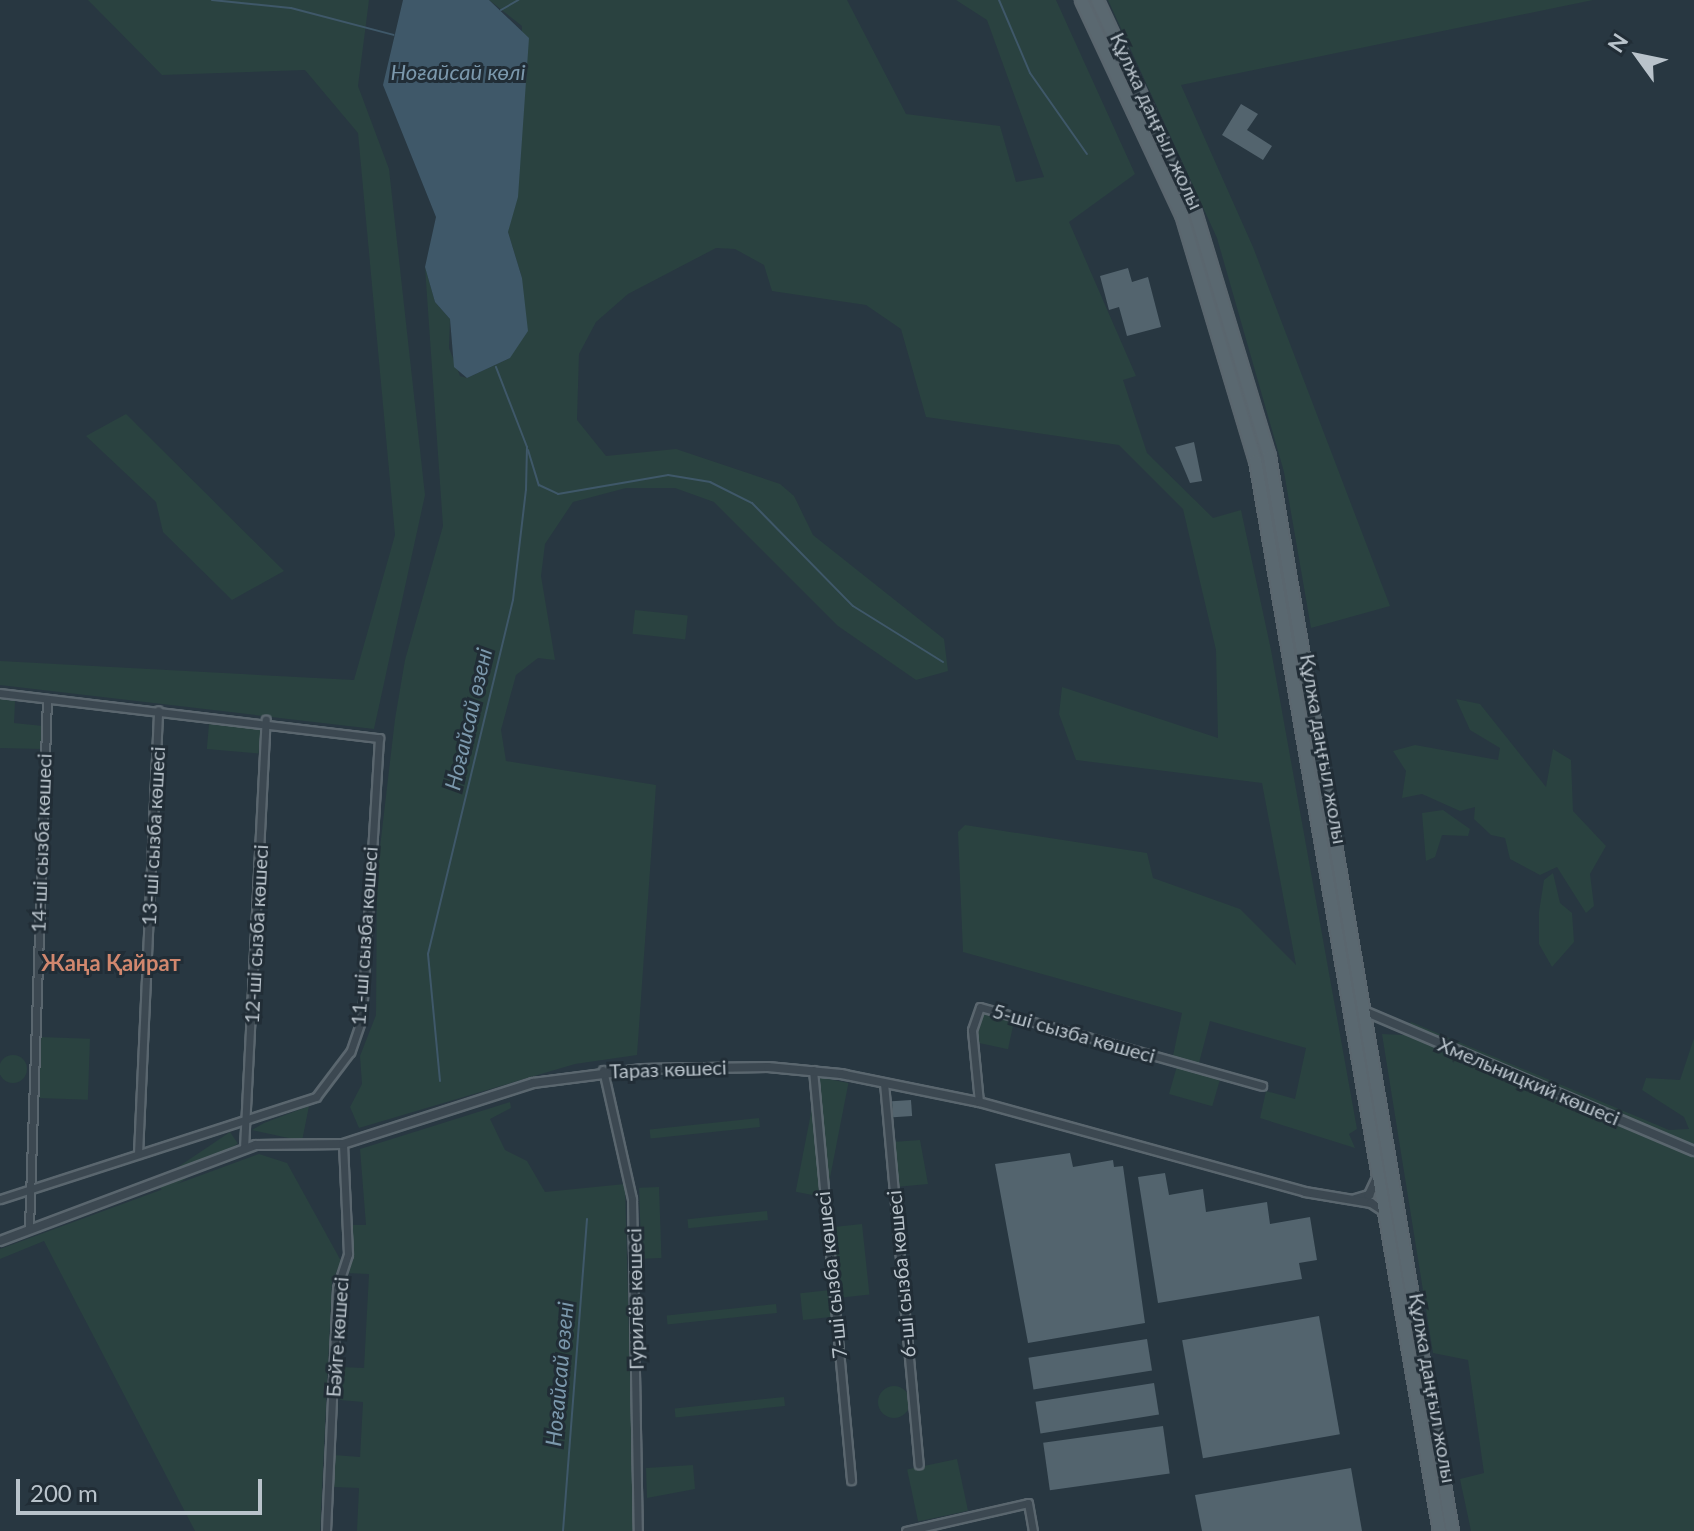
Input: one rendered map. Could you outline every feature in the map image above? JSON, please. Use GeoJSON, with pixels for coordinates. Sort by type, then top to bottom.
{"type":"FeatureCollection","features":[{"type":"Feature","properties":{"kind":"main road","name":"Құлжа даңғыл жолы"},"geometry":{"type":"LineString","coordinates":[[1081,0],[1181,214],[1255,460],[1439,1531]]}},
{"type":"Feature","properties":{"kind":"main road","name":"Құлжа даңғыл жолы"},"geometry":{"type":"LineString","coordinates":[[1097,0],[1194,209],[1269,456],[1452,1531]]}},
{"type":"Feature","properties":{"kind":"street"},"geometry":{"type":"LineString","coordinates":[[0,693],[266,720]]}},
{"type":"Feature","properties":{"kind":"street","name":"14-ші сызба көшесі"},"geometry":{"type":"LineString","coordinates":[[29,1227],[27,1187],[47,699]]}},
{"type":"Feature","properties":{"kind":"street","name":"13-ші сызба көшесі"},"geometry":{"type":"LineString","coordinates":[[138,1154],[158,710]]}},
{"type":"Feature","properties":{"kind":"street","name":"11-ші сызба көшесі"},"geometry":{"type":"LineString","coordinates":[[0,1199],[27,1187],[248,1123],[316,1097],[357,1037],[379,738],[266,720]]}},
{"type":"Feature","properties":{"kind":"street","name":"12-ші сызба көшесі"},"geometry":{"type":"LineString","coordinates":[[244,1148],[248,1123],[266,720]]}},
{"type":"Feature","properties":{"kind":"street","name":"5-ші сызба көшесі"},"geometry":{"type":"LineString","coordinates":[[979,1102],[972,1036],[980,1007],[1262,1086]]}},
{"type":"Feature","properties":{"kind":"street","name":"Хмельницкий көшесі"},"geometry":{"type":"LineString","coordinates":[[1364,1011],[1694,1151]]}},
{"type":"Feature","properties":{"kind":"street","name":"Тараз көшесі"},"geometry":{"type":"LineString","coordinates":[[0,1241],[29,1227],[244,1148],[343,1144],[533,1083],[603,1070],[813,1070],[979,1102],[1350,1200],[1385,1213]]}},
{"type":"Feature","properties":{"kind":"street","name":"Гурилёв көшесі"},"geometry":{"type":"LineString","coordinates":[[603,1070],[632,1199],[638,1531]]}},
{"type":"Feature","properties":{"kind":"street","name":"7-ші сызба көшесі"},"geometry":{"type":"LineString","coordinates":[[813,1070],[851,1480]]}},
{"type":"Feature","properties":{"kind":"street","name":"6-ші сызба көшесі"},"geometry":{"type":"LineString","coordinates":[[884,1083],[919,1464]]}},
{"type":"Feature","properties":{"kind":"street","name":"Бәйге көшесі"},"geometry":{"type":"LineString","coordinates":[[326,1531],[337,1288],[348,1250],[343,1144]]}},
{"type":"Feature","properties":{"kind":"street"},"geometry":{"type":"LineString","coordinates":[[1350,1200],[1374,1189],[1378,1168]]}},
{"type":"Feature","properties":{"kind":"street"},"geometry":{"type":"LineString","coordinates":[[906,1531],[1028,1503],[1033,1531]]}},
{"type":"Feature","properties":{"kind":"green space"},"geometry":{"type":"Polygon","coordinates":[[[88,0],[369,0],[358,86],[389,169],[425,495],[374,729],[0,685],[0,661],[354,680],[395,535],[358,133],[305,70],[162,75],[88,0]]]}},
{"type":"Feature","properties":{"kind":"green space"},"geometry":{"type":"Polygon","coordinates":[[[489,0],[847,0],[906,114],[1000,126],[1016,182],[1044,177],[987,20],[956,0],[1056,0],[1135,174],[1069,222],[1136,376],[1123,380],[1147,453],[1213,518],[1241,510],[1271,650],[1357,1129],[1349,1134],[1355,1148],[1260,1118],[1266,1091],[1295,1099],[1306,1048],[1210,1021],[1199,1063],[1173,1056],[1182,1013],[963,952],[958,832],[965,825],[1147,853],[1153,878],[1240,909],[1296,965],[1262,783],[1076,760],[1059,714],[1062,687],[1218,738],[1216,650],[1183,509],[1119,445],[926,417],[901,329],[866,305],[772,291],[764,265],[735,249],[716,248],[628,294],[596,322],[579,354],[577,420],[606,456],[676,449],[780,484],[794,496],[813,535],[944,639],[948,671],[916,680],[838,626],[714,502],[675,488],[626,488],[573,502],[545,544],[541,576],[555,660],[538,658],[516,675],[501,730],[506,761],[656,785],[637,1055],[575,1064],[359,1128],[350,1107],[362,1084],[360,1056],[376,1015],[377,873],[395,719],[405,660],[443,526],[425,267],[435,302],[450,319],[449,348],[460,376],[467,378],[510,358],[522,278],[508,232],[520,165],[522,26],[489,0]]]}},
{"type":"Feature","properties":{"kind":"green space"},"geometry":{"type":"Polygon","coordinates":[[[1108,0],[1593,0],[1181,85],[1253,247],[1390,606],[1311,628],[1284,472],[1217,238],[1108,0]]]}},
{"type":"Feature","properties":{"kind":"green space"},"geometry":{"type":"Polygon","coordinates":[[[126,414],[284,571],[232,600],[163,532],[156,502],[86,436],[126,414]]]}},
{"type":"Feature","properties":{"kind":"green space"},"geometry":{"type":"Polygon","coordinates":[[[635,610],[688,616],[685,639],[632,634],[635,610]]]}},
{"type":"Feature","properties":{"kind":"green space"},"geometry":{"type":"Polygon","coordinates":[[[0,699],[15,701],[14,723],[43,726],[42,749],[0,748],[0,699]]]}},
{"type":"Feature","properties":{"kind":"green space"},"geometry":{"type":"Polygon","coordinates":[[[1456,699],[1480,704],[1546,787],[1553,749],[1571,760],[1573,811],[1606,846],[1590,874],[1594,906],[1586,913],[1557,867],[1540,875],[1510,859],[1505,838],[1491,835],[1474,819],[1475,807],[1460,811],[1422,794],[1402,798],[1406,771],[1393,751],[1415,745],[1498,760],[1500,748],[1470,730],[1456,699]]]}},
{"type":"Feature","properties":{"kind":"green space"},"geometry":{"type":"Polygon","coordinates":[[[209,724],[261,729],[259,753],[207,749],[209,724]]]}},
{"type":"Feature","properties":{"kind":"green space"},"geometry":{"type":"Polygon","coordinates":[[[1443,810],[1470,829],[1468,836],[1442,835],[1435,857],[1426,861],[1422,813],[1443,810]]]}},
{"type":"Feature","properties":{"kind":"green space"},"geometry":{"type":"Polygon","coordinates":[[[1553,873],[1560,903],[1572,913],[1574,942],[1552,967],[1539,944],[1539,912],[1544,880],[1553,873]]]}},
{"type":"Feature","properties":{"kind":"green space"},"geometry":{"type":"Polygon","coordinates":[[[982,1013],[1014,1020],[1008,1049],[976,1042],[982,1013]]]}},
{"type":"Feature","properties":{"kind":"green space"},"geometry":{"type":"Polygon","coordinates":[[[1411,1022],[1669,1130],[1689,1129],[1684,1117],[1642,1090],[1646,1078],[1680,1080],[1694,1038],[1694,1531],[1471,1531],[1460,1479],[1484,1473],[1468,1360],[1433,1353],[1382,1034],[1404,1035],[1411,1022]]]}},
{"type":"Feature","properties":{"kind":"green space"},"geometry":{"type":"Polygon","coordinates":[[[40,1037],[90,1039],[88,1100],[38,1098],[40,1037]]]}},
{"type":"Feature","properties":{"kind":"green space"},"geometry":{"type":"Polygon","coordinates":[[[13,1055],[23,1059],[27,1069],[23,1079],[13,1083],[3,1079],[-1,1069],[3,1059],[13,1055]]]}},
{"type":"Feature","properties":{"kind":"green space"},"geometry":{"type":"Polygon","coordinates":[[[1177,1066],[1220,1078],[1212,1106],[1169,1094],[1177,1066]]]}},
{"type":"Feature","properties":{"kind":"green space"},"geometry":{"type":"Polygon","coordinates":[[[818,1077],[848,1083],[826,1198],[796,1192],[818,1077]]]}},
{"type":"Feature","properties":{"kind":"green space"},"geometry":{"type":"Polygon","coordinates":[[[510,1102],[511,1108],[490,1119],[505,1150],[527,1161],[545,1192],[625,1184],[634,1531],[357,1531],[359,1488],[334,1487],[334,1455],[360,1457],[363,1402],[340,1400],[341,1367],[364,1368],[369,1274],[345,1273],[353,1257],[351,1225],[366,1225],[360,1149],[510,1102]]]}},
{"type":"Feature","properties":{"kind":"green space"},"geometry":{"type":"Polygon","coordinates":[[[309,1106],[302,1141],[252,1130],[264,1123],[309,1106]]]}},
{"type":"Feature","properties":{"kind":"green space"},"geometry":{"type":"Polygon","coordinates":[[[759,1118],[760,1127],[651,1138],[650,1129],[759,1118]]]}},
{"type":"Feature","properties":{"kind":"green space"},"geometry":{"type":"Polygon","coordinates":[[[230,1132],[238,1144],[164,1193],[156,1182],[230,1132]]]}},
{"type":"Feature","properties":{"kind":"green space"},"geometry":{"type":"Polygon","coordinates":[[[920,1140],[928,1184],[896,1187],[892,1142],[920,1140]]]}},
{"type":"Feature","properties":{"kind":"green space"},"geometry":{"type":"Polygon","coordinates":[[[259,1154],[287,1163],[341,1261],[332,1282],[320,1531],[195,1531],[44,1241],[0,1259],[0,1249],[259,1154]]]}},
{"type":"Feature","properties":{"kind":"green space"},"geometry":{"type":"Polygon","coordinates":[[[659,1187],[661,1258],[641,1259],[639,1188],[659,1187]]]}},
{"type":"Feature","properties":{"kind":"green space"},"geometry":{"type":"Polygon","coordinates":[[[767,1211],[768,1220],[688,1228],[687,1219],[767,1211]]]}},
{"type":"Feature","properties":{"kind":"green space"},"geometry":{"type":"Polygon","coordinates":[[[862,1224],[869,1295],[841,1298],[833,1227],[862,1224]]]}},
{"type":"Feature","properties":{"kind":"green space"},"geometry":{"type":"Polygon","coordinates":[[[830,1290],[833,1317],[803,1320],[800,1293],[830,1290]]]}},
{"type":"Feature","properties":{"kind":"green space"},"geometry":{"type":"Polygon","coordinates":[[[776,1304],[777,1313],[668,1324],[667,1315],[776,1304]]]}},
{"type":"Feature","properties":{"kind":"green space"},"geometry":{"type":"Polygon","coordinates":[[[894,1386],[905,1391],[910,1402],[905,1413],[894,1418],[883,1413],[878,1402],[883,1391],[894,1386]]]}},
{"type":"Feature","properties":{"kind":"green space"},"geometry":{"type":"Polygon","coordinates":[[[784,1397],[785,1406],[676,1417],[675,1408],[784,1397]]]}},
{"type":"Feature","properties":{"kind":"green space"},"geometry":{"type":"Polygon","coordinates":[[[957,1459],[968,1511],[918,1521],[907,1470],[957,1459]]]}},
{"type":"Feature","properties":{"kind":"green space"},"geometry":{"type":"Polygon","coordinates":[[[693,1465],[695,1489],[647,1498],[646,1468],[693,1465]]]}},
{"type":"Feature","properties":{"kind":"water","name":"Ноғайсай көлі"},"geometry":{"type":"Polygon","coordinates":[[[403,0],[489,0],[529,38],[518,197],[508,232],[522,278],[528,331],[510,358],[467,378],[454,367],[450,319],[435,302],[425,267],[436,217],[383,85],[403,0]]]}},
{"type":"Feature","properties":{"kind":"building"},"geometry":{"type":"Polygon","coordinates":[[[1241,104],[1258,114],[1247,130],[1272,146],[1263,160],[1222,135],[1241,104]]]}},
{"type":"Feature","properties":{"kind":"building"},"geometry":{"type":"Polygon","coordinates":[[[1128,268],[1132,282],[1148,277],[1161,327],[1127,336],[1119,307],[1109,310],[1100,276],[1128,268]]]}},
{"type":"Feature","properties":{"kind":"building"},"geometry":{"type":"Polygon","coordinates":[[[1194,442],[1202,481],[1190,483],[1175,447],[1194,442]]]}},
{"type":"Feature","properties":{"kind":"building"},"geometry":{"type":"Polygon","coordinates":[[[911,1100],[912,1116],[893,1117],[892,1101],[911,1100]]]}},
{"type":"Feature","properties":{"kind":"building"},"geometry":{"type":"Polygon","coordinates":[[[1070,1153],[1073,1167],[1113,1160],[1114,1167],[1123,1166],[1145,1323],[1028,1343],[995,1164],[1070,1153]]]}},
{"type":"Feature","properties":{"kind":"building"},"geometry":{"type":"Polygon","coordinates":[[[1165,1173],[1169,1195],[1203,1189],[1206,1212],[1267,1202],[1270,1224],[1310,1217],[1317,1260],[1299,1263],[1302,1279],[1158,1303],[1138,1177],[1165,1173]]]}},
{"type":"Feature","properties":{"kind":"building"},"geometry":{"type":"Polygon","coordinates":[[[1319,1316],[1340,1434],[1203,1458],[1182,1340],[1319,1316]]]}},
{"type":"Feature","properties":{"kind":"building"},"geometry":{"type":"Polygon","coordinates":[[[1147,1339],[1152,1371],[1033,1389],[1028,1358],[1147,1339]]]}},
{"type":"Feature","properties":{"kind":"building"},"geometry":{"type":"Polygon","coordinates":[[[1154,1383],[1159,1415],[1040,1433],[1035,1402],[1154,1383]]]}},
{"type":"Feature","properties":{"kind":"building"},"geometry":{"type":"Polygon","coordinates":[[[1163,1426],[1170,1474],[1050,1490],[1043,1443],[1163,1426]]]}},
{"type":"Feature","properties":{"kind":"building"},"geometry":{"type":"Polygon","coordinates":[[[1351,1468],[1362,1531],[1202,1531],[1195,1495],[1351,1468]]]}},
{"type":"Feature","properties":{"kind":"waterway","name":"Ноғайсай өзені"},"geometry":{"type":"LineString","coordinates":[[212,0],[291,8],[394,35]]}},
{"type":"Feature","properties":{"kind":"waterway"},"geometry":{"type":"LineString","coordinates":[[501,10],[518,0]]}},
{"type":"Feature","properties":{"kind":"waterway"},"geometry":{"type":"LineString","coordinates":[[999,0],[1030,73],[1087,154]]}},
{"type":"Feature","properties":{"kind":"waterway","name":"Ноғайсай өзені"},"geometry":{"type":"LineString","coordinates":[[440,1081],[428,954],[513,600],[526,490],[527,447],[496,367]]}},
{"type":"Feature","properties":{"kind":"waterway"},"geometry":{"type":"LineString","coordinates":[[528,450],[539,485],[558,494],[668,475],[710,482],[752,503],[853,606],[943,662]]}},
{"type":"Feature","properties":{"kind":"waterway","name":"Ноғайсай өзені"},"geometry":{"type":"LineString","coordinates":[[563,1531],[587,1219]]}},
{"type":"Feature","properties":{"kind":"district","name":"Жаңа Қайрат"},"geometry":{"type":"Point","coordinates":[111,963]}}]}
